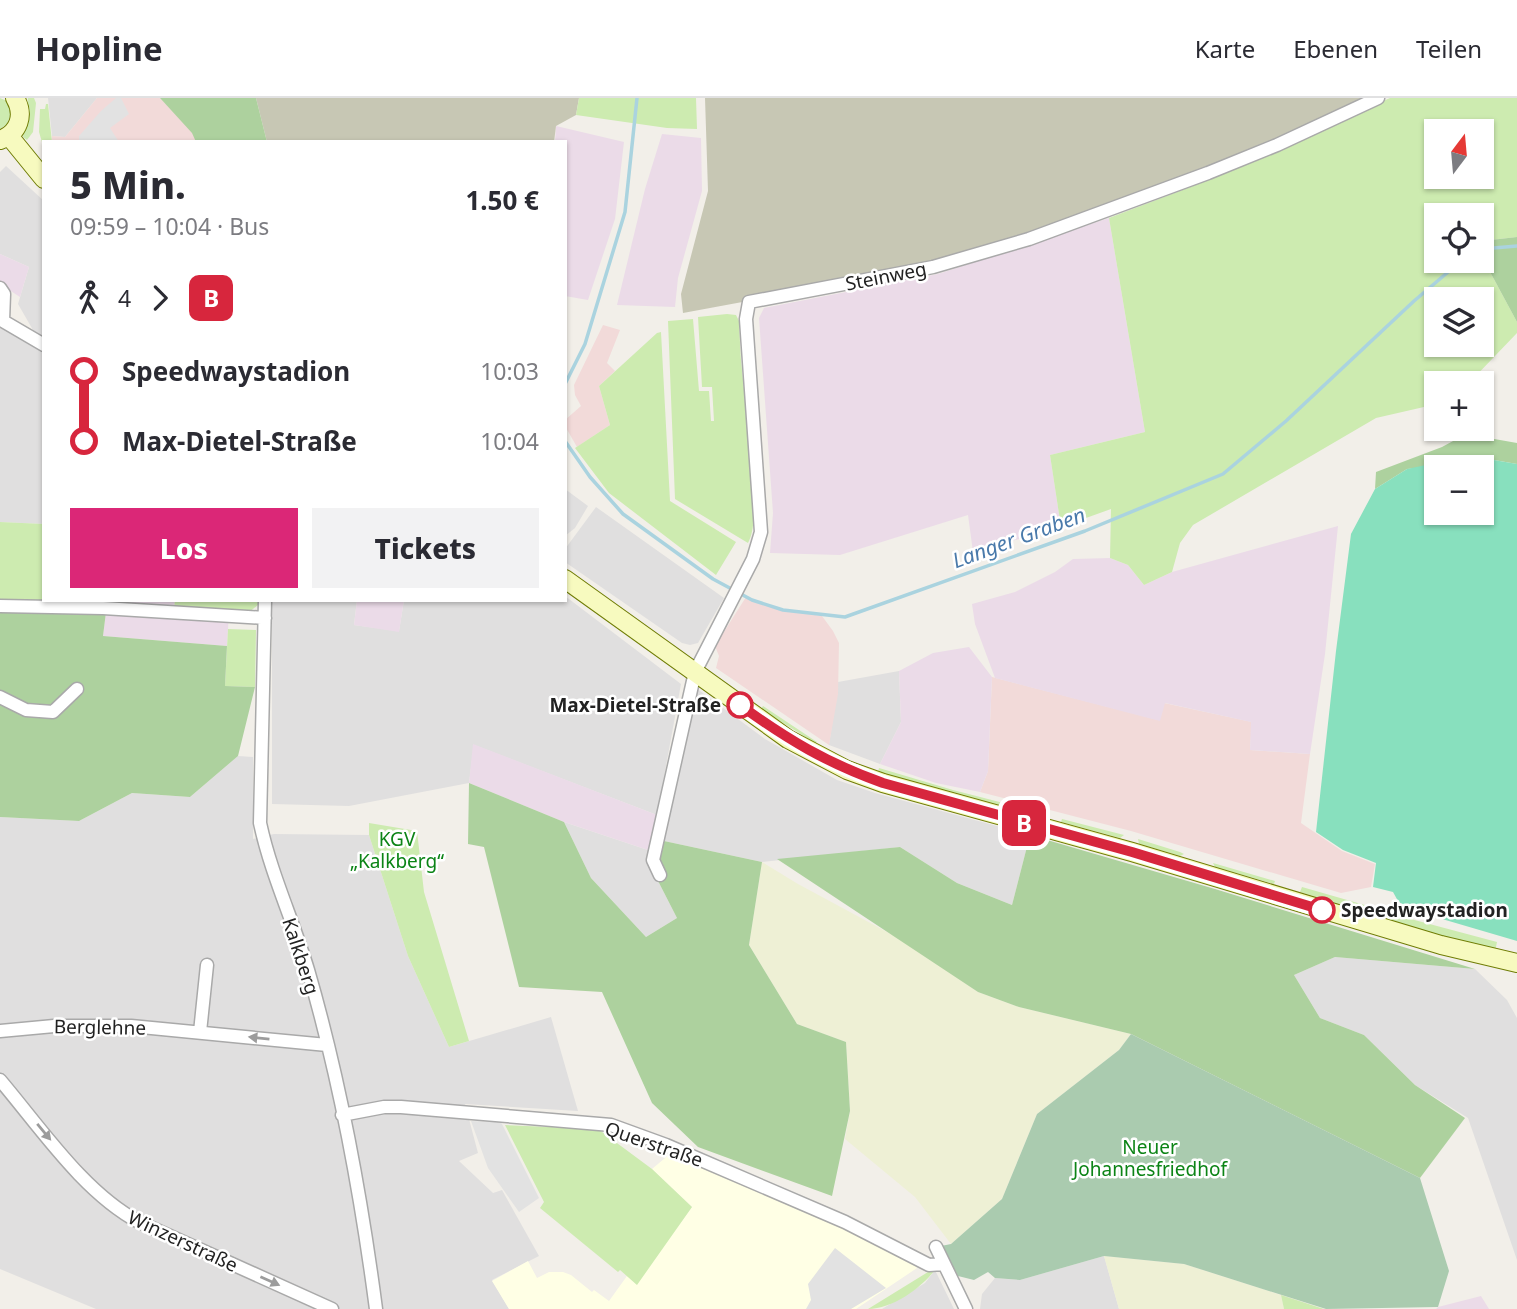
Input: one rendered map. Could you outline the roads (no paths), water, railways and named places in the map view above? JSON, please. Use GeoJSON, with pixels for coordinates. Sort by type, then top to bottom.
{"type":"FeatureCollection","features":[{"type":"Feature","properties":{"kind":"street"},"geometry":{"type":"LineString","coordinates":[[15,98],[20,109],[20,118],[18,126],[5,138],[42,177]]}},
{"type":"Feature","properties":{"kind":"street","name":"Steinweg"},"geometry":{"type":"LineString","coordinates":[[695,672],[745,576],[758,545],[761,519],[747,344],[746,319],[749,302],[933,267],[1029,239],[1208,173],[1277,145],[1378,98]]}},
{"type":"Feature","properties":{"kind":"street"},"geometry":{"type":"LineString","coordinates":[[0,288],[4,294],[3,321],[42,344]]}},
{"type":"Feature","properties":{"kind":"street"},"geometry":{"type":"LineString","coordinates":[[567,580],[788,739],[847,770],[883,783],[1132,852],[1441,945],[1517,963]]}},
{"type":"Feature","properties":{"kind":"street","name":"Kalkberg"},"geometry":{"type":"LineString","coordinates":[[265,602],[261,823],[266,849],[307,968],[327,1045],[351,1151],[376,1309]]}},
{"type":"Feature","properties":{"kind":"street"},"geometry":{"type":"LineString","coordinates":[[0,606],[103,608],[265,618]]}},
{"type":"Feature","properties":{"kind":"street"},"geometry":{"type":"LineString","coordinates":[[660,875],[653,860],[695,672]]}},
{"type":"Feature","properties":{"kind":"street"},"geometry":{"type":"LineString","coordinates":[[0,697],[26,710],[53,712],[77,689]]}},
{"type":"Feature","properties":{"kind":"street"},"geometry":{"type":"LineString","coordinates":[[200,1032],[207,965]]}},
{"type":"Feature","properties":{"kind":"street","name":"Berglehne"},"geometry":{"type":"LineString","coordinates":[[0,1031],[97,1025],[327,1045]]}},
{"type":"Feature","properties":{"kind":"street","name":"Winzerstraße"},"geometry":{"type":"LineString","coordinates":[[0,1080],[94,1191],[114,1208],[139,1222],[332,1309]]}},
{"type":"Feature","properties":{"kind":"street","name":"Querstraße"},"geometry":{"type":"LineString","coordinates":[[342,1115],[384,1107],[401,1107],[611,1125],[666,1144],[845,1222],[929,1265],[944,1264]]}},
{"type":"Feature","properties":{"kind":"street"},"geometry":{"type":"LineString","coordinates":[[936,1247],[966,1309]]}},
{"type":"Feature","properties":{"kind":"waterway","name":"Langer Graben"},"geometry":{"type":"LineString","coordinates":[[567,380],[585,344],[625,212],[637,98]]}},
{"type":"Feature","properties":{"kind":"waterway","name":"Langer Graben"},"geometry":{"type":"LineString","coordinates":[[1494,248],[1517,246]]}},
{"type":"Feature","properties":{"kind":"waterway","name":"Langer Graben"},"geometry":{"type":"LineString","coordinates":[[567,444],[590,477],[623,514],[713,579],[752,600],[783,610],[845,617],[1085,531],[1223,474],[1286,421],[1447,273]]}},
{"type":"Feature","properties":{"kind":"place","name":"Max-Dietel-Straße"},"geometry":{"type":"Point","coordinates":[740,705]}},
{"type":"Feature","properties":{"kind":"place","name":"Speedwaystadion"},"geometry":{"type":"Point","coordinates":[1322,910]}},
{"type":"Feature","properties":{"kind":"park label","name":"KGV „Kalkberg“"},"geometry":{"type":"Point","coordinates":[397,850]}},
{"type":"Feature","properties":{"kind":"park label","name":"Neuer Johannesfriedhof"},"geometry":{"type":"Point","coordinates":[1150,1158]}}]}
